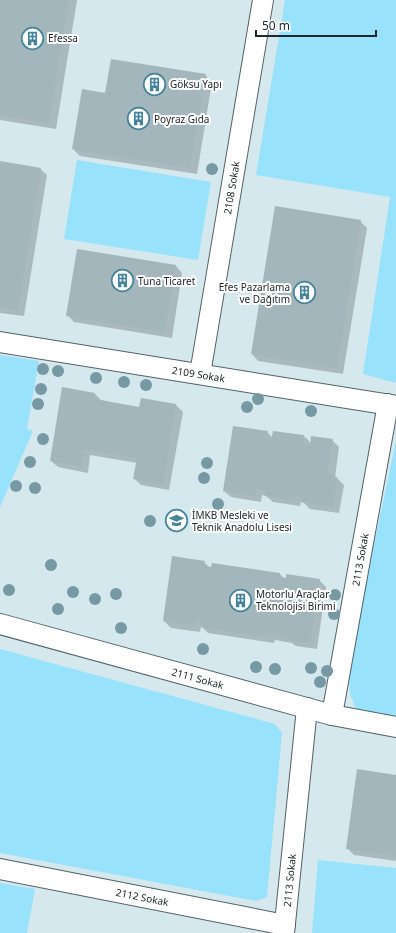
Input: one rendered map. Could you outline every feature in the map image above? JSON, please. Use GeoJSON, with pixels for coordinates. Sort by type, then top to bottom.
{"type":"FeatureCollection","features":[{"type":"Feature","properties":{"kind":"street","name":"2108 Sokak"},"geometry":{"type":"LineString","coordinates":[[200,374],[263,0]]}},
{"type":"Feature","properties":{"kind":"street","name":"2109 Sokak"},"geometry":{"type":"LineString","coordinates":[[0,342],[392,405]]}},
{"type":"Feature","properties":{"kind":"street","name":"2113 Sokak"},"geometry":{"type":"LineString","coordinates":[[332,715],[392,405]]}},
{"type":"Feature","properties":{"kind":"street","name":"2111 Sokak"},"geometry":{"type":"LineString","coordinates":[[0,624],[332,715],[396,727]]}},
{"type":"Feature","properties":{"kind":"street","name":"2113 Sokak"},"geometry":{"type":"LineString","coordinates":[[284,929],[307,708]]}},
{"type":"Feature","properties":{"kind":"street","name":"2112 Sokak"},"geometry":{"type":"LineString","coordinates":[[0,869],[284,929]]}},
{"type":"Feature","properties":{"kind":"shaded area"},"geometry":{"type":"Polygon","coordinates":[[[285,0],[396,0],[396,383],[363,374],[390,197],[256,175],[285,0]]]}},
{"type":"Feature","properties":{"kind":"shaded area"},"geometry":{"type":"Polygon","coordinates":[[[77,160],[211,182],[198,260],[64,239],[77,160]]]}},
{"type":"Feature","properties":{"kind":"shaded area"},"geometry":{"type":"Polygon","coordinates":[[[0,355],[39,361],[27,429],[33,431],[0,507],[0,355]]]}},
{"type":"Feature","properties":{"kind":"shaded area"},"geometry":{"type":"Polygon","coordinates":[[[396,441],[396,720],[358,714],[350,694],[348,667],[396,441]]]}},
{"type":"Feature","properties":{"kind":"shaded area"},"geometry":{"type":"Polygon","coordinates":[[[0,649],[275,724],[282,733],[267,897],[256,901],[0,853],[0,649]]]}},
{"type":"Feature","properties":{"kind":"shaded area"},"geometry":{"type":"Polygon","coordinates":[[[318,860],[396,868],[396,933],[312,933],[318,860]]]}},
{"type":"Feature","properties":{"kind":"shaded area"},"geometry":{"type":"Polygon","coordinates":[[[0,883],[35,889],[27,933],[0,933],[0,883]]]}},
{"type":"Feature","properties":{"kind":"building","name":"Efessa"},"geometry":{"type":"Polygon","coordinates":[[[0,0],[69,0],[49,123],[0,115],[0,0]]]}},
{"type":"Feature","properties":{"kind":"building","name":"Poyraz Gıda"},"geometry":{"type":"Polygon","coordinates":[[[111,59],[206,74],[190,168],[72,149],[82,89],[105,93],[111,59]]]}},
{"type":"Feature","properties":{"kind":"building"},"geometry":{"type":"Polygon","coordinates":[[[0,161],[41,168],[18,310],[0,307],[0,161]]]}},
{"type":"Feature","properties":{"kind":"building","name":"Efes Pazarlama ve Dağıtım"},"geometry":{"type":"Polygon","coordinates":[[[275,206],[361,220],[337,368],[251,354],[275,206]]]}},
{"type":"Feature","properties":{"kind":"building","name":"Tuna Ticaret"},"geometry":{"type":"Polygon","coordinates":[[[77,249],[176,265],[165,332],[66,316],[77,249]]]}},
{"type":"Feature","properties":{"kind":"building"},"geometry":{"type":"Polygon","coordinates":[[[62,387],[95,393],[94,399],[139,407],[141,398],[176,404],[163,484],[133,479],[137,458],[84,449],[81,466],[50,461],[62,387]]]}},
{"type":"Feature","properties":{"kind":"building"},"geometry":{"type":"Polygon","coordinates":[[[233,426],[268,431],[267,439],[271,440],[273,431],[304,435],[303,444],[310,445],[311,436],[333,439],[327,475],[337,477],[333,507],[302,502],[303,497],[294,496],[293,500],[265,496],[265,490],[256,489],[255,496],[223,491],[233,426]]]}},
{"type":"Feature","properties":{"kind":"building","name":"Motorlu Araçlar Teknolojisi Birimi"},"geometry":{"type":"Polygon","coordinates":[[[172,556],[205,561],[204,566],[211,567],[212,563],[280,573],[280,577],[286,578],[286,574],[320,579],[310,643],[288,640],[288,637],[268,634],[268,637],[201,627],[201,622],[194,621],[194,625],[163,621],[172,556]]]}},
{"type":"Feature","properties":{"kind":"building"},"geometry":{"type":"Polygon","coordinates":[[[357,769],[396,775],[396,855],[346,849],[357,769]]]}},
{"type":"Feature","properties":{"kind":"place","name":"Efessa"},"geometry":{"type":"Point","coordinates":[32,38]}},
{"type":"Feature","properties":{"kind":"place","name":"Göksu Yapı"},"geometry":{"type":"Point","coordinates":[155,84]}},
{"type":"Feature","properties":{"kind":"place","name":"Poyraz Gıda"},"geometry":{"type":"Point","coordinates":[138,119]}},
{"type":"Feature","properties":{"kind":"place","name":"Tuna Ticaret"},"geometry":{"type":"Point","coordinates":[123,281]}},
{"type":"Feature","properties":{"kind":"place","name":"Efes Pazarlama ve Dağıtım"},"geometry":{"type":"Point","coordinates":[305,293]}},
{"type":"Feature","properties":{"kind":"place","name":"İMKB Mesleki ve Teknik Anadolu Lisesi"},"geometry":{"type":"Point","coordinates":[176,521]}},
{"type":"Feature","properties":{"kind":"place","name":"Motorlu Araçlar Teknolojisi Birimi"},"geometry":{"type":"Point","coordinates":[241,600]}}]}
